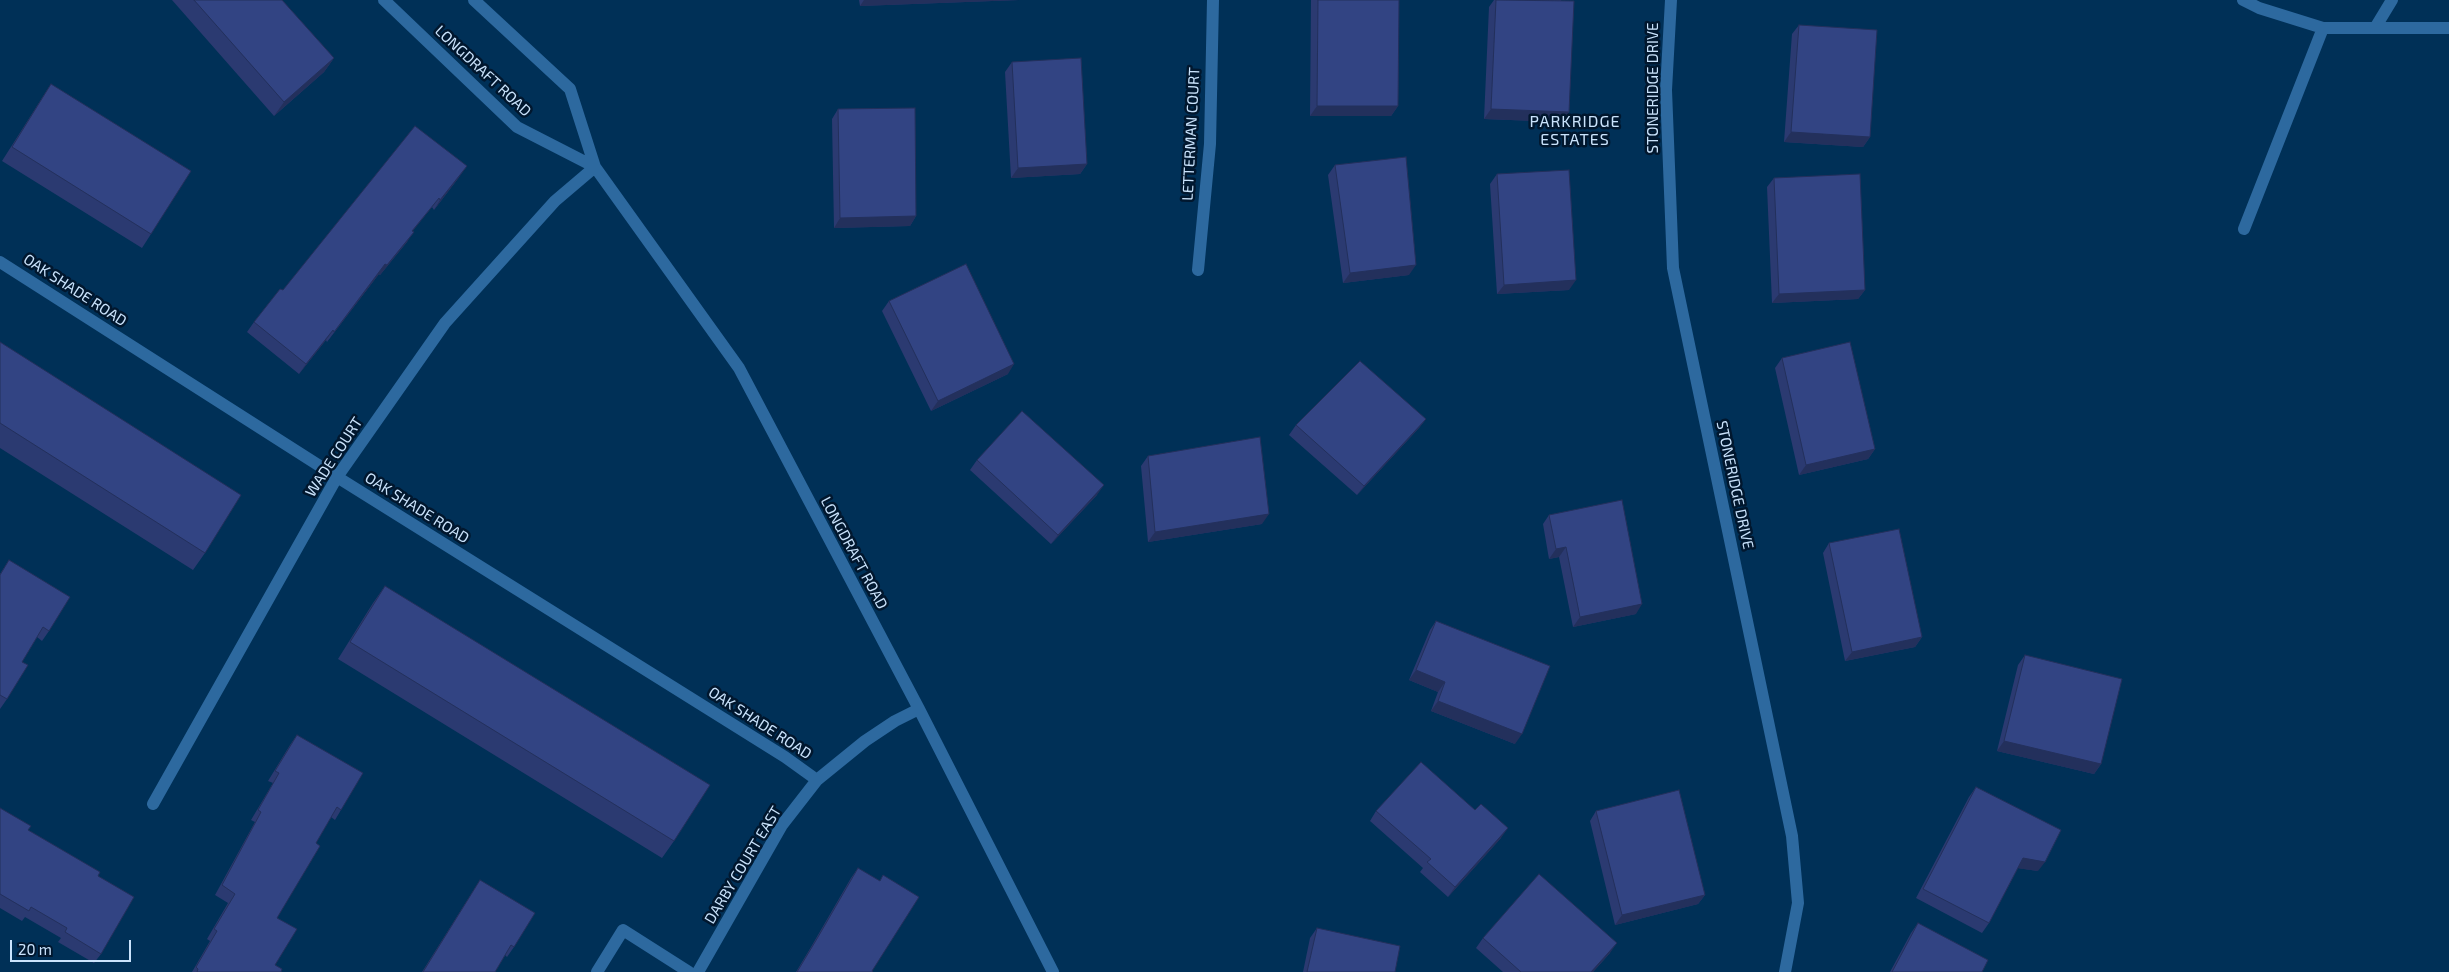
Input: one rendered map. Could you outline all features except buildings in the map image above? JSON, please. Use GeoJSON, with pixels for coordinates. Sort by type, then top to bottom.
{"type":"FeatureCollection","features":[{"type":"Feature","properties":{"kind":"street","name":"LONGDRAFT ROAD"},"geometry":{"type":"LineString","coordinates":[[384,0],[517,127],[595,167]]}},
{"type":"Feature","properties":{"kind":"street","name":"LONGDRAFT ROAD"},"geometry":{"type":"LineString","coordinates":[[474,0],[570,89],[595,167],[739,368],[919,709],[1053,972]]}},
{"type":"Feature","properties":{"kind":"street","name":"LETTERMAN COURT"},"geometry":{"type":"LineString","coordinates":[[1198,270],[1210,144],[1213,0]]}},
{"type":"Feature","properties":{"kind":"street","name":"STONERIDGE DRIVE"},"geometry":{"type":"LineString","coordinates":[[1671,0],[1666,90],[1673,268],[1792,836],[1798,903],[1785,972]]}},
{"type":"Feature","properties":{"kind":"street"},"geometry":{"type":"LineString","coordinates":[[2243,0],[2259,8],[2323,28],[2449,28]]}},
{"type":"Feature","properties":{"kind":"street"},"geometry":{"type":"LineString","coordinates":[[2374,28],[2392,0]]}},
{"type":"Feature","properties":{"kind":"street"},"geometry":{"type":"LineString","coordinates":[[2244,230],[2323,28]]}},
{"type":"Feature","properties":{"kind":"street","name":"WADE COURT"},"geometry":{"type":"LineString","coordinates":[[153,804],[337,478],[445,323],[555,200],[595,167]]}},
{"type":"Feature","properties":{"kind":"street","name":"OAK SHADE ROAD"},"geometry":{"type":"LineString","coordinates":[[0,262],[337,478],[785,757],[817,780]]}},
{"type":"Feature","properties":{"kind":"street","name":"DARBY COURT EAST"},"geometry":{"type":"LineString","coordinates":[[698,972],[782,826],[817,780],[865,741],[895,721],[919,709]]}},
{"type":"Feature","properties":{"kind":"street"},"geometry":{"type":"LineString","coordinates":[[598,972],[623,930],[689,972]]}},
{"type":"Feature","properties":{"kind":"district","name":"PARKRIDGE ESTATES"},"geometry":{"type":"Point","coordinates":[1575,131]}}]}
